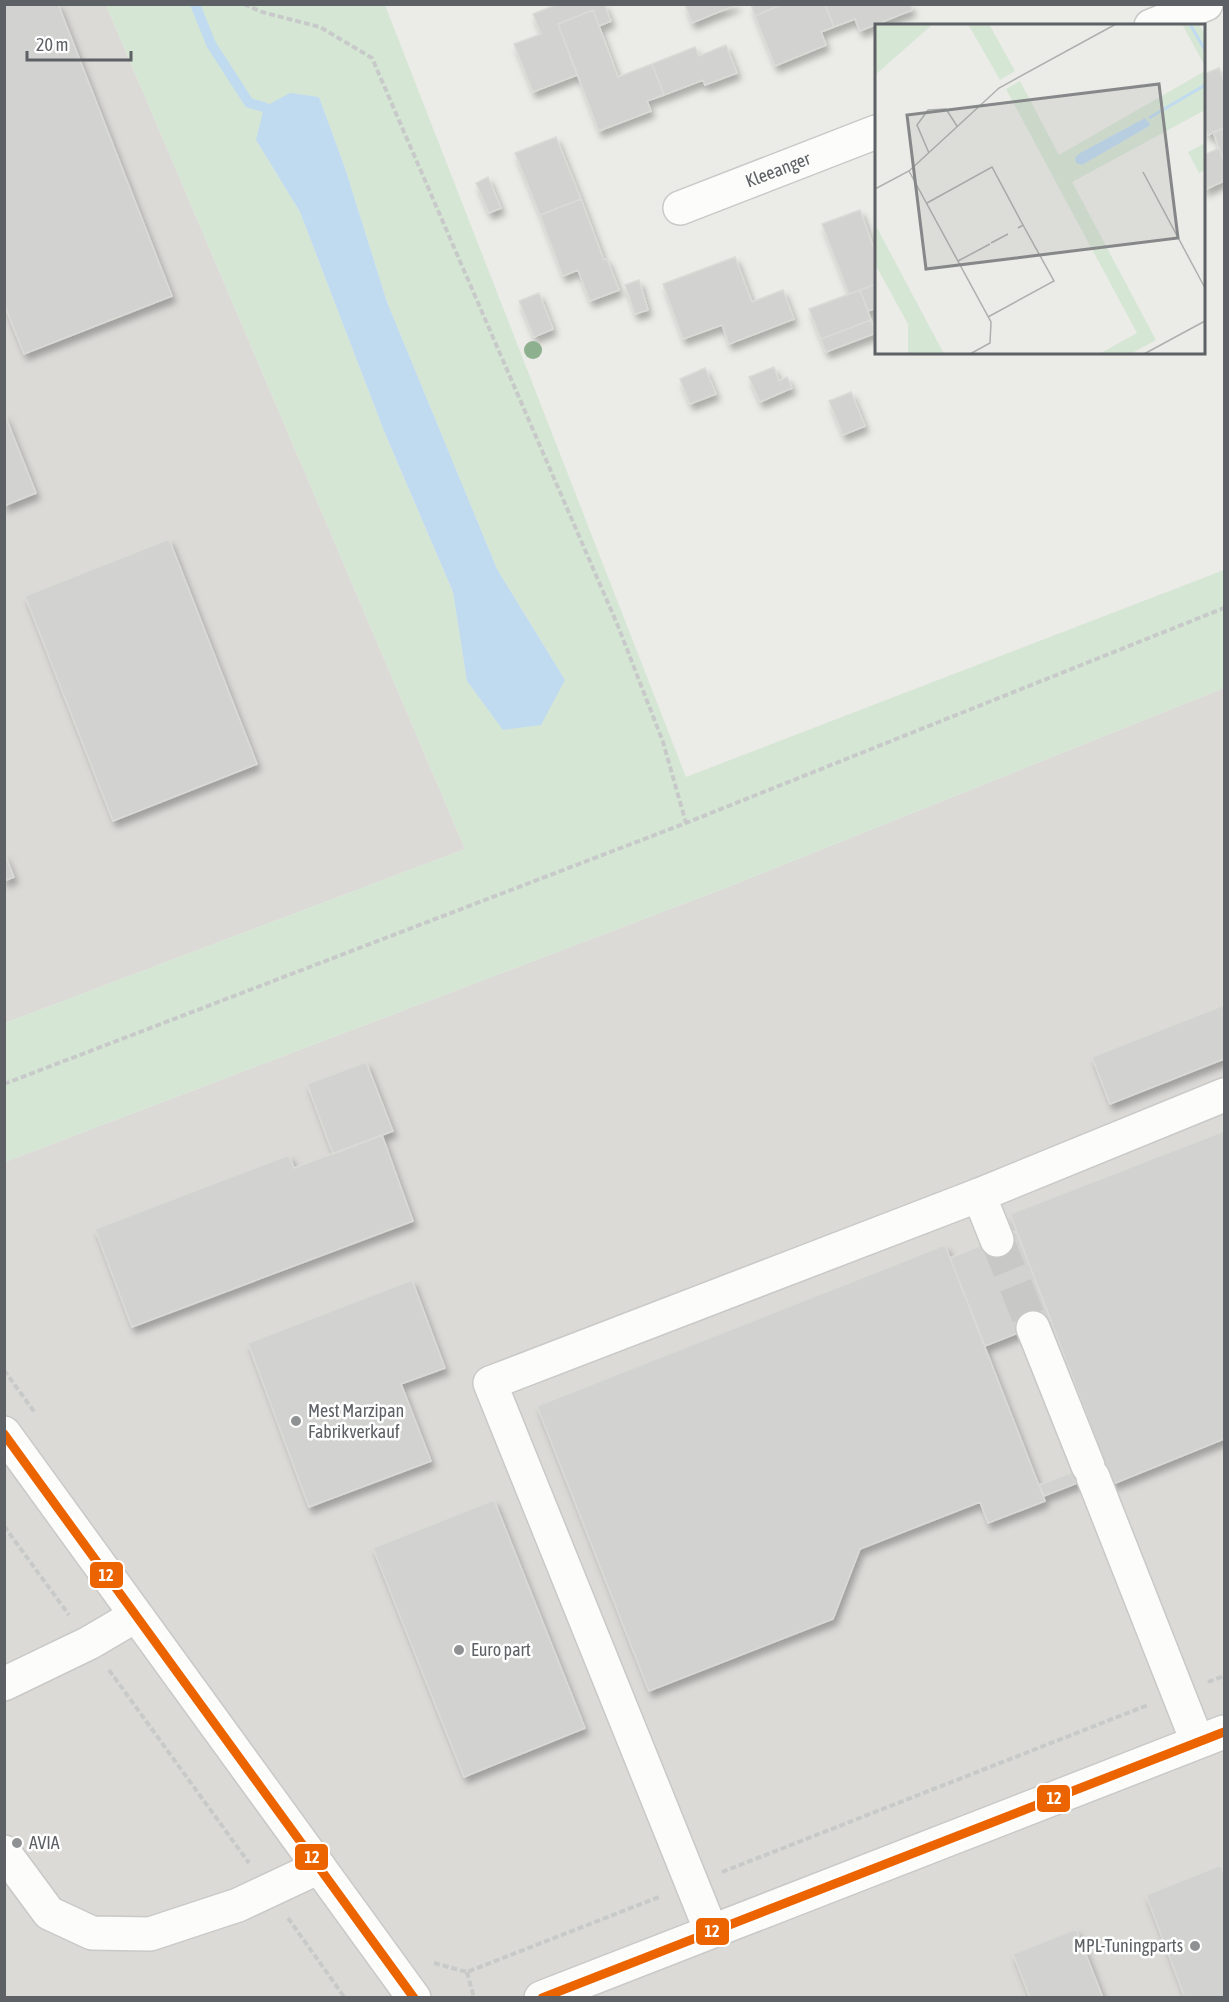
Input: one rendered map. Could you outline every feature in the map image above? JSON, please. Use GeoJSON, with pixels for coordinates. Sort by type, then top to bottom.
{"type":"FeatureCollection","features":[{"type":"Feature","properties":{"kind":"street"},"geometry":{"type":"LineString","coordinates":[[1156,24],[1206,4]]}},
{"type":"Feature","properties":{"kind":"street","name":"Kleeanger"},"geometry":{"type":"LineString","coordinates":[[680,208],[875,132]]}},
{"type":"Feature","properties":{"kind":"street"},"geometry":{"type":"LineString","coordinates":[[711,1931],[490,1383],[979,1195],[1224,1095]]}},
{"type":"Feature","properties":{"kind":"street"},"geometry":{"type":"LineString","coordinates":[[979,1195],[997,1240]]}},
{"type":"Feature","properties":{"kind":"street"},"geometry":{"type":"LineString","coordinates":[[541,1998],[1211,1737],[1179,1693],[1032,1328]]}},
{"type":"Feature","properties":{"kind":"street"},"geometry":{"type":"LineString","coordinates":[[4,1433],[414,1998]]}},
{"type":"Feature","properties":{"kind":"street"},"geometry":{"type":"LineString","coordinates":[[4,1684],[89,1643],[135,1616]]}},
{"type":"Feature","properties":{"kind":"street"},"geometry":{"type":"LineString","coordinates":[[4,1852],[49,1913],[92,1933],[150,1934],[238,1905],[319,1867]]}},
{"type":"Feature","properties":{"kind":"path"},"geometry":{"type":"LineString","coordinates":[[244,4],[262,12],[320,27],[372,58],[618,626],[663,742],[686,823]]}},
{"type":"Feature","properties":{"kind":"path"},"geometry":{"type":"LineString","coordinates":[[4,1084],[686,823],[1224,608]]}},
{"type":"Feature","properties":{"kind":"path"},"geometry":{"type":"LineString","coordinates":[[4,1370],[37,1416]]}},
{"type":"Feature","properties":{"kind":"path"},"geometry":{"type":"LineString","coordinates":[[4,1526],[345,1998]]}},
{"type":"Feature","properties":{"kind":"path"},"geometry":{"type":"LineString","coordinates":[[712,1876],[1224,1676]]}},
{"type":"Feature","properties":{"kind":"path"},"geometry":{"type":"LineString","coordinates":[[428,1956],[435,1965],[467,1972],[667,1894]]}},
{"type":"Feature","properties":{"kind":"path"},"geometry":{"type":"LineString","coordinates":[[467,1972],[474,1998]]}},
{"type":"Feature","properties":{"kind":"shaded area"},"geometry":{"type":"Polygon","coordinates":[[[5,5],[106,5],[465,849],[5,1023],[5,5]]]}},
{"type":"Feature","properties":{"kind":"shaded area"},"geometry":{"type":"Polygon","coordinates":[[[1224,688],[1224,1997],[5,1998],[5,1162],[728,887],[1224,688]]]}},
{"type":"Feature","properties":{"kind":"green space"},"geometry":{"type":"Polygon","coordinates":[[[106,5],[385,5],[686,777],[1224,570],[1224,688],[728,887],[5,1162],[5,1023],[465,849],[106,5]],[[319,97],[256,140],[300,212],[384,431],[453,592],[467,681],[565,680],[497,569],[387,302],[345,168],[319,97]]]}},
{"type":"Feature","properties":{"kind":"water"},"geometry":{"type":"Polygon","coordinates":[[[290,93],[319,97],[345,168],[387,302],[497,569],[565,680],[541,725],[503,730],[467,681],[453,592],[384,431],[300,212],[256,140],[264,107],[290,93]]]}},
{"type":"Feature","properties":{"kind":"building"},"geometry":{"type":"Polygon","coordinates":[[[4,4],[58,4],[172,296],[24,354],[4,304],[4,4]]]}},
{"type":"Feature","properties":{"kind":"building"},"geometry":{"type":"Polygon","coordinates":[[[558,4],[604,4],[611,21],[599,26],[593,10],[558,24],[577,75],[533,92],[514,44],[541,34],[533,14],[558,4]]]}},
{"type":"Feature","properties":{"kind":"building"},"geometry":{"type":"Polygon","coordinates":[[[685,4],[738,4],[692,23],[685,4]]]}},
{"type":"Feature","properties":{"kind":"building"},"geometry":{"type":"Polygon","coordinates":[[[751,4],[783,4],[755,16],[751,4]]]}},
{"type":"Feature","properties":{"kind":"building"},"geometry":{"type":"Polygon","coordinates":[[[783,4],[825,4],[834,27],[821,32],[826,45],[775,66],[755,16],[783,4]]]}},
{"type":"Feature","properties":{"kind":"building"},"geometry":{"type":"Polygon","coordinates":[[[825,4],[910,4],[912,10],[860,31],[855,19],[834,27],[825,4]]]}},
{"type":"Feature","properties":{"kind":"building"},"geometry":{"type":"Polygon","coordinates":[[[593,10],[618,77],[652,64],[664,95],[647,101],[651,111],[599,131],[558,24],[593,10]]]}},
{"type":"Feature","properties":{"kind":"building"},"geometry":{"type":"Polygon","coordinates":[[[726,45],[737,73],[705,85],[703,80],[664,95],[652,64],[695,47],[699,56],[726,45]]]}},
{"type":"Feature","properties":{"kind":"building"},"geometry":{"type":"Polygon","coordinates":[[[1219,68],[1224,81],[1224,128],[1208,135],[1205,127],[1205,74],[1219,68]]]}},
{"type":"Feature","properties":{"kind":"building"},"geometry":{"type":"Polygon","coordinates":[[[1224,128],[1224,161],[1213,132],[1224,128]]]}},
{"type":"Feature","properties":{"kind":"building"},"geometry":{"type":"Polygon","coordinates":[[[556,137],[581,199],[540,215],[515,153],[556,137]]]}},
{"type":"Feature","properties":{"kind":"building"},"geometry":{"type":"Polygon","coordinates":[[[1219,148],[1224,161],[1224,181],[1205,190],[1205,155],[1219,148]]]}},
{"type":"Feature","properties":{"kind":"building"},"geometry":{"type":"Polygon","coordinates":[[[488,177],[501,208],[489,213],[476,183],[488,177]]]}},
{"type":"Feature","properties":{"kind":"building"},"geometry":{"type":"Polygon","coordinates":[[[581,199],[604,260],[607,259],[619,290],[590,301],[578,270],[563,276],[540,215],[581,199]]]}},
{"type":"Feature","properties":{"kind":"building"},"geometry":{"type":"Polygon","coordinates":[[[860,210],[873,246],[875,245],[875,284],[849,294],[822,224],[860,210]]]}},
{"type":"Feature","properties":{"kind":"building"},"geometry":{"type":"Polygon","coordinates":[[[735,257],[752,302],[783,290],[794,319],[729,344],[722,325],[683,339],[663,284],[735,257]]]}},
{"type":"Feature","properties":{"kind":"building"},"geometry":{"type":"Polygon","coordinates":[[[639,280],[648,310],[635,314],[625,285],[639,280]]]}},
{"type":"Feature","properties":{"kind":"building"},"geometry":{"type":"Polygon","coordinates":[[[875,284],[875,308],[868,311],[860,290],[875,284]]]}},
{"type":"Feature","properties":{"kind":"building"},"geometry":{"type":"Polygon","coordinates":[[[860,290],[871,320],[821,339],[809,309],[860,290]]]}},
{"type":"Feature","properties":{"kind":"building"},"geometry":{"type":"Polygon","coordinates":[[[539,293],[553,329],[534,337],[519,301],[539,293]]]}},
{"type":"Feature","properties":{"kind":"building"},"geometry":{"type":"Polygon","coordinates":[[[871,320],[875,330],[875,333],[826,352],[821,339],[871,320]]]}},
{"type":"Feature","properties":{"kind":"building"},"geometry":{"type":"Polygon","coordinates":[[[774,367],[779,381],[787,377],[792,388],[760,402],[749,377],[774,367]]]}},
{"type":"Feature","properties":{"kind":"building"},"geometry":{"type":"Polygon","coordinates":[[[705,368],[716,394],[690,404],[680,379],[705,368]]]}},
{"type":"Feature","properties":{"kind":"building"},"geometry":{"type":"Polygon","coordinates":[[[851,392],[865,426],[843,435],[829,401],[851,392]]]}},
{"type":"Feature","properties":{"kind":"building"},"geometry":{"type":"Polygon","coordinates":[[[4,413],[36,493],[4,506],[4,413]]]}},
{"type":"Feature","properties":{"kind":"building"},"geometry":{"type":"Polygon","coordinates":[[[169,539],[257,764],[113,821],[25,596],[169,539]]]}},
{"type":"Feature","properties":{"kind":"building"},"geometry":{"type":"Polygon","coordinates":[[[4,853],[14,877],[4,881],[4,853]]]}},
{"type":"Feature","properties":{"kind":"building"},"geometry":{"type":"Polygon","coordinates":[[[1224,1005],[1224,1059],[1110,1104],[1092,1057],[1224,1005]]]}},
{"type":"Feature","properties":{"kind":"building"},"geometry":{"type":"Polygon","coordinates":[[[366,1062],[393,1131],[333,1154],[307,1084],[366,1062]]]}},
{"type":"Feature","properties":{"kind":"building"},"geometry":{"type":"Polygon","coordinates":[[[1224,1131],[1224,1439],[1113,1484],[1010,1214],[1224,1131]]]}},
{"type":"Feature","properties":{"kind":"building"},"geometry":{"type":"Polygon","coordinates":[[[382,1135],[413,1221],[132,1327],[95,1229],[289,1155],[294,1168],[382,1135]]]}},
{"type":"Feature","properties":{"kind":"building"},"geometry":{"type":"Polygon","coordinates":[[[1016,1231],[1051,1320],[985,1346],[950,1258],[1016,1231]]]}},
{"type":"Feature","properties":{"kind":"building"},"geometry":{"type":"Polygon","coordinates":[[[945,1245],[1045,1501],[988,1523],[980,1502],[860,1549],[833,1619],[649,1691],[537,1406],[945,1245]]]}},
{"type":"Feature","properties":{"kind":"building"},"geometry":{"type":"Polygon","coordinates":[[[412,1280],[445,1368],[401,1384],[431,1461],[309,1507],[248,1343],[412,1280]]]}},
{"type":"Feature","properties":{"kind":"building"},"geometry":{"type":"Polygon","coordinates":[[[1104,1460],[1108,1471],[1044,1496],[1039,1485],[1104,1460]]]}},
{"type":"Feature","properties":{"kind":"building"},"geometry":{"type":"Polygon","coordinates":[[[494,1500],[585,1728],[464,1777],[373,1548],[494,1500]]]}},
{"type":"Feature","properties":{"kind":"building","name":"MPL-Tuningparts"},"geometry":{"type":"Polygon","coordinates":[[[1221,1865],[1224,1874],[1224,1998],[1185,1998],[1146,1895],[1221,1865]]]}},
{"type":"Feature","properties":{"kind":"building"},"geometry":{"type":"Polygon","coordinates":[[[1076,1929],[1103,1998],[1030,1998],[1013,1954],[1076,1929]]]}},
{"type":"Feature","properties":{"kind":"waterway"},"geometry":{"type":"LineString","coordinates":[[195,4],[211,44],[249,103],[264,107]]}},
{"type":"Feature","properties":{"kind":"tunnel"},"geometry":{"type":"LineString","coordinates":[[997,1240],[1033,1328]]}},
{"type":"Feature","properties":{"kind":"transit line","name":"12"},"geometry":{"type":"LineString","coordinates":[[4,1434],[414,1998]]}},
{"type":"Feature","properties":{"kind":"transit line","name":"12"},"geometry":{"type":"LineString","coordinates":[[542,1998],[1224,1732]]}},
{"type":"Feature","properties":{"kind":"place","name":"Mest Marzipan Fabrikverkauf"},"geometry":{"type":"Point","coordinates":[296,1421]}},
{"type":"Feature","properties":{"kind":"place","name":"Euro part"},"geometry":{"type":"Point","coordinates":[459,1650]}},
{"type":"Feature","properties":{"kind":"place","name":"AVIA"},"geometry":{"type":"Point","coordinates":[17,1843]}},
{"type":"Feature","properties":{"kind":"place","name":"MPL-Tuningparts"},"geometry":{"type":"Point","coordinates":[1195,1946]}}]}
